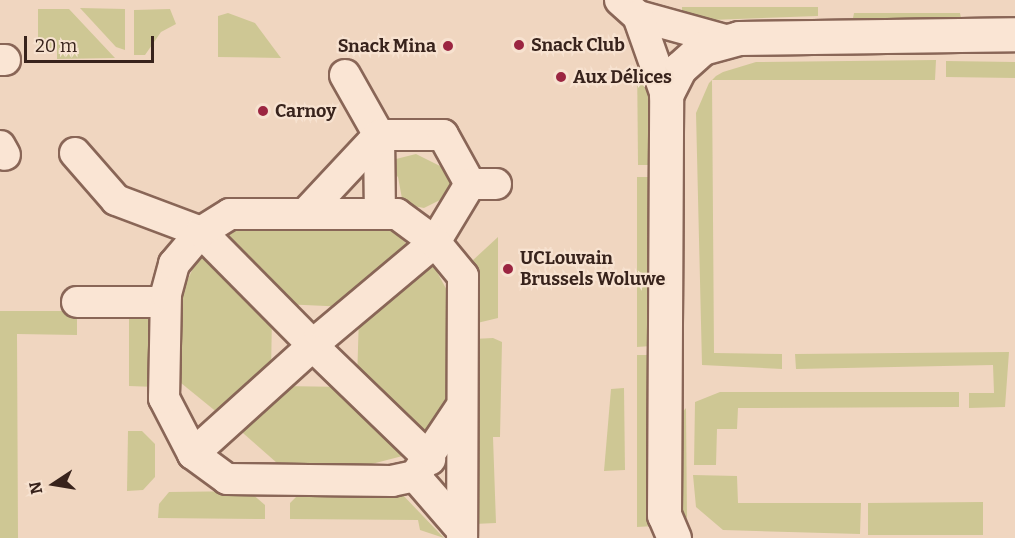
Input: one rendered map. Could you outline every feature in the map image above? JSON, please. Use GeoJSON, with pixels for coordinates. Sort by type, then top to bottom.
{"type":"FeatureCollection","features":[{"type":"Feature","properties":{"kind":"street"},"geometry":{"type":"LineString","coordinates":[[629,8],[725,39],[1015,34]]}},
{"type":"Feature","properties":{"kind":"street"},"geometry":{"type":"LineString","coordinates":[[629,8],[666,95],[664,515],[674,538]]}},
{"type":"Feature","properties":{"kind":"street"},"geometry":{"type":"LineString","coordinates":[[666,95],[680,68],[702,48],[725,39]]}},
{"type":"Feature","properties":{"kind":"street"},"geometry":{"type":"LineString","coordinates":[[345,75],[379,135],[380,213]]}},
{"type":"Feature","properties":{"kind":"street"},"geometry":{"type":"LineString","coordinates":[[193,454],[313,346],[435,242],[483,184],[443,135],[379,135],[306,213]]}},
{"type":"Feature","properties":{"kind":"street"},"geometry":{"type":"LineString","coordinates":[[75,153],[116,200],[201,232],[313,346],[422,468],[462,534]]}},
{"type":"Feature","properties":{"kind":"street"},"geometry":{"type":"LineString","coordinates":[[459,410],[422,468],[392,481],[227,479],[193,454],[164,398],[165,302],[174,264],[201,232],[230,214],[397,214],[435,242],[463,276],[459,410],[462,534]]}},
{"type":"Feature","properties":{"kind":"street"},"geometry":{"type":"LineString","coordinates":[[77,302],[165,302]]}},
{"type":"Feature","properties":{"kind":"shaded area"},"geometry":{"type":"Polygon","coordinates":[[[682,7],[818,7],[818,16],[711,20],[682,13],[682,7]]]}},
{"type":"Feature","properties":{"kind":"shaded area"},"geometry":{"type":"Polygon","coordinates":[[[80,8],[125,9],[125,50],[116,47],[80,8]]]}},
{"type":"Feature","properties":{"kind":"shaded area"},"geometry":{"type":"Polygon","coordinates":[[[38,9],[69,9],[115,58],[57,59],[57,48],[38,48],[38,9]]]}},
{"type":"Feature","properties":{"kind":"shaded area"},"geometry":{"type":"Polygon","coordinates":[[[170,9],[176,24],[161,32],[145,55],[134,55],[134,10],[170,9]]]}},
{"type":"Feature","properties":{"kind":"shaded area"},"geometry":{"type":"Polygon","coordinates":[[[228,13],[255,23],[281,58],[218,57],[218,16],[228,13]]]}},
{"type":"Feature","properties":{"kind":"shaded area"},"geometry":{"type":"Polygon","coordinates":[[[854,13],[960,13],[961,18],[853,18],[854,13]]]}},
{"type":"Feature","properties":{"kind":"shaded area"},"geometry":{"type":"Polygon","coordinates":[[[637,57],[651,79],[651,165],[638,165],[637,57]]]}},
{"type":"Feature","properties":{"kind":"shaded area"},"geometry":{"type":"Polygon","coordinates":[[[936,60],[935,80],[712,80],[723,72],[756,62],[936,60]]]}},
{"type":"Feature","properties":{"kind":"shaded area"},"geometry":{"type":"Polygon","coordinates":[[[946,61],[1015,62],[1015,78],[946,77],[946,61]]]}},
{"type":"Feature","properties":{"kind":"shaded area"},"geometry":{"type":"Polygon","coordinates":[[[712,80],[714,353],[782,354],[782,369],[702,365],[696,113],[712,80]]]}},
{"type":"Feature","properties":{"kind":"shaded area"},"geometry":{"type":"Polygon","coordinates":[[[416,154],[442,167],[453,185],[446,197],[424,208],[403,204],[398,177],[389,168],[396,159],[416,154]]]}},
{"type":"Feature","properties":{"kind":"shaded area"},"geometry":{"type":"Polygon","coordinates":[[[637,177],[651,177],[651,346],[637,347],[637,177]]]}},
{"type":"Feature","properties":{"kind":"shaded area"},"geometry":{"type":"Polygon","coordinates":[[[235,223],[388,227],[416,252],[348,307],[282,304],[222,232],[235,223]]]}},
{"type":"Feature","properties":{"kind":"shaded area"},"geometry":{"type":"Polygon","coordinates":[[[498,237],[498,318],[473,324],[472,261],[498,237]]]}},
{"type":"Feature","properties":{"kind":"shaded area"},"geometry":{"type":"Polygon","coordinates":[[[204,245],[272,314],[271,375],[224,418],[181,383],[180,296],[204,245]]]}},
{"type":"Feature","properties":{"kind":"shaded area"},"geometry":{"type":"Polygon","coordinates":[[[429,257],[450,296],[453,383],[425,445],[357,381],[359,315],[429,257]]]}},
{"type":"Feature","properties":{"kind":"shaded area"},"geometry":{"type":"Polygon","coordinates":[[[0,311],[77,311],[77,335],[17,334],[18,538],[0,538],[0,311]]]}},
{"type":"Feature","properties":{"kind":"shaded area"},"geometry":{"type":"Polygon","coordinates":[[[129,311],[157,311],[156,387],[129,386],[129,311]]]}},
{"type":"Feature","properties":{"kind":"shaded area"},"geometry":{"type":"Polygon","coordinates":[[[493,338],[502,342],[500,437],[493,437],[496,523],[474,524],[473,339],[493,338]]]}},
{"type":"Feature","properties":{"kind":"shaded area"},"geometry":{"type":"Polygon","coordinates":[[[1009,352],[1005,407],[969,408],[969,393],[994,393],[993,365],[796,369],[795,354],[1009,352]]]}},
{"type":"Feature","properties":{"kind":"shaded area"},"geometry":{"type":"Polygon","coordinates":[[[637,355],[651,355],[654,526],[637,527],[637,355]]]}},
{"type":"Feature","properties":{"kind":"shaded area"},"geometry":{"type":"Polygon","coordinates":[[[281,386],[347,387],[414,453],[364,466],[277,463],[235,426],[281,386]]]}},
{"type":"Feature","properties":{"kind":"shaded area"},"geometry":{"type":"Polygon","coordinates":[[[624,388],[625,470],[604,471],[611,389],[624,388]]]}},
{"type":"Feature","properties":{"kind":"shaded area"},"geometry":{"type":"Polygon","coordinates":[[[720,392],[959,392],[959,407],[738,408],[737,429],[717,429],[716,465],[694,465],[695,402],[720,392]]]}},
{"type":"Feature","properties":{"kind":"shaded area"},"geometry":{"type":"Polygon","coordinates":[[[686,408],[687,518],[680,512],[676,420],[686,408]]]}},
{"type":"Feature","properties":{"kind":"shaded area"},"geometry":{"type":"Polygon","coordinates":[[[128,431],[142,431],[155,444],[155,477],[143,490],[127,491],[128,431]]]}},
{"type":"Feature","properties":{"kind":"shaded area"},"geometry":{"type":"Polygon","coordinates":[[[693,475],[737,476],[738,503],[861,503],[860,534],[723,530],[696,507],[693,475]]]}},
{"type":"Feature","properties":{"kind":"shaded area"},"geometry":{"type":"Polygon","coordinates":[[[249,491],[265,505],[265,519],[158,518],[159,504],[169,492],[249,491]]]}},
{"type":"Feature","properties":{"kind":"shaded area"},"geometry":{"type":"Polygon","coordinates":[[[302,491],[399,491],[444,538],[420,530],[418,520],[290,519],[290,503],[302,491]]]}},
{"type":"Feature","properties":{"kind":"shaded area"},"geometry":{"type":"Polygon","coordinates":[[[983,502],[983,535],[868,535],[868,503],[983,502]]]}},
{"type":"Feature","properties":{"kind":"place","name":"Snack Club"},"geometry":{"type":"Point","coordinates":[519,45]}},
{"type":"Feature","properties":{"kind":"place","name":"Snack Mina"},"geometry":{"type":"Point","coordinates":[448,46]}},
{"type":"Feature","properties":{"kind":"place","name":"Aux Délices"},"geometry":{"type":"Point","coordinates":[561,77]}},
{"type":"Feature","properties":{"kind":"place","name":"Carnoy"},"geometry":{"type":"Point","coordinates":[263,111]}},
{"type":"Feature","properties":{"kind":"place","name":"UCLouvain Brussels Woluwe"},"geometry":{"type":"Point","coordinates":[508,269]}}]}
